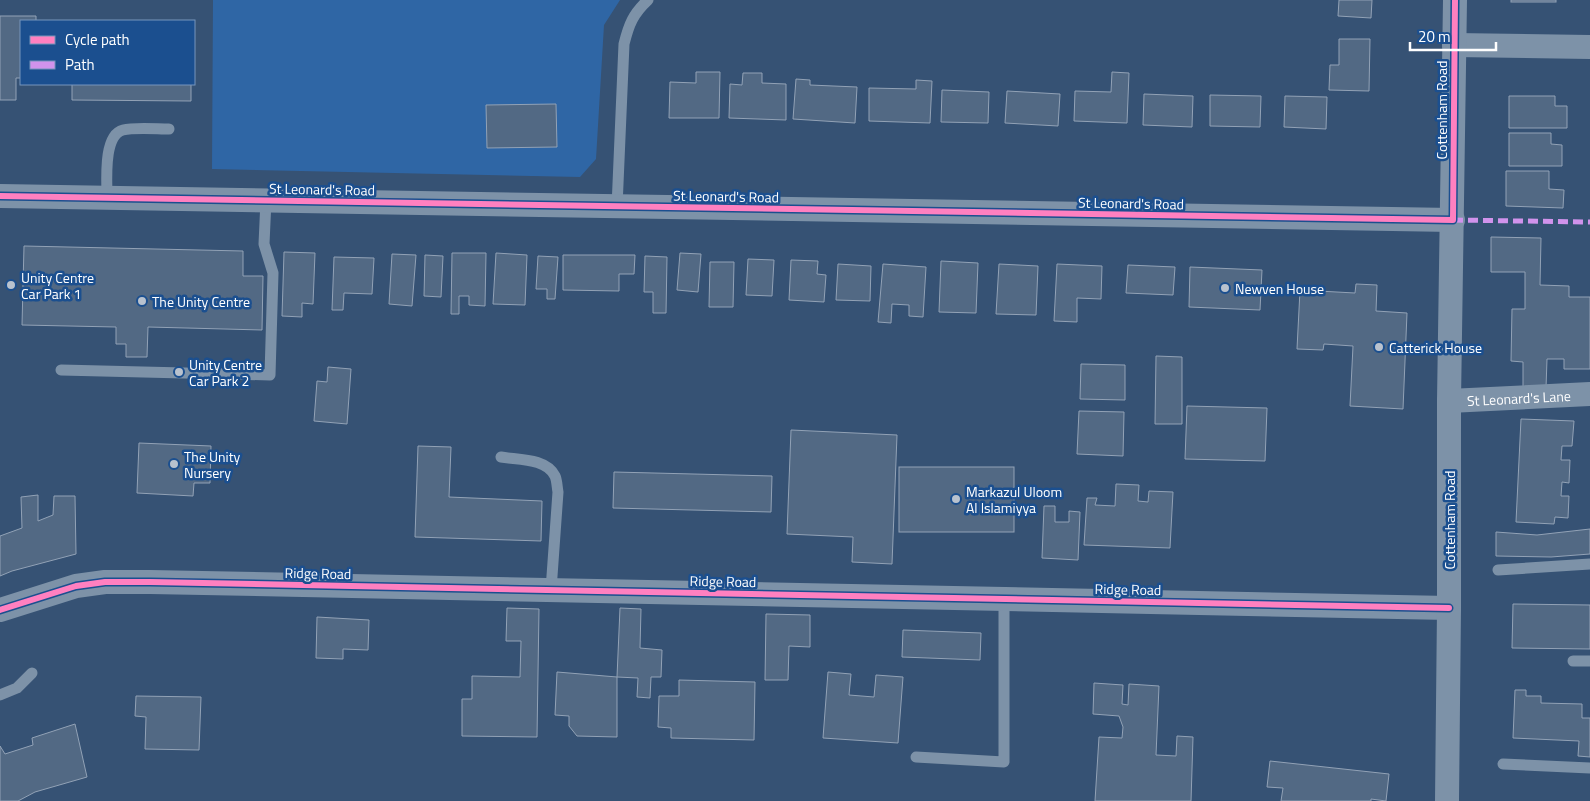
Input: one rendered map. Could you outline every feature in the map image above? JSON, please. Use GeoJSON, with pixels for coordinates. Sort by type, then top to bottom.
{"type":"FeatureCollection","features":[{"type":"Feature","properties":{"kind":"street","name":"Cottenham Road"},"geometry":{"type":"LineString","coordinates":[[1447,801],[1449,401],[1455,0]]}},
{"type":"Feature","properties":{"kind":"street"},"geometry":{"type":"LineString","coordinates":[[1454,45],[1590,47]]}},
{"type":"Feature","properties":{"kind":"street","name":"St Leonard's Road"},"geometry":{"type":"LineString","coordinates":[[0,196],[1452,220]]}},
{"type":"Feature","properties":{"kind":"street","name":"St Leonard's Lane"},"geometry":{"type":"LineString","coordinates":[[1449,401],[1590,394]]}},
{"type":"Feature","properties":{"kind":"street","name":"Ridge Road"},"geometry":{"type":"LineString","coordinates":[[0,610],[76,586],[105,582],[1449,608]]}},
{"type":"Feature","properties":{"kind":"lane"},"geometry":{"type":"LineString","coordinates":[[617,207],[624,44],[628,25],[638,10],[648,0]]}},
{"type":"Feature","properties":{"kind":"lane"},"geometry":{"type":"LineString","coordinates":[[106,198],[108,148],[113,137],[122,130],[169,128]]}},
{"type":"Feature","properties":{"kind":"lane"},"geometry":{"type":"LineString","coordinates":[[61,370],[270,375],[273,273],[264,244],[266,200]]}},
{"type":"Feature","properties":{"kind":"lane"},"geometry":{"type":"LineString","coordinates":[[501,458],[534,462],[548,467],[556,477],[558,492],[551,590]]}},
{"type":"Feature","properties":{"kind":"lane"},"geometry":{"type":"LineString","coordinates":[[1498,570],[1590,564]]}},
{"type":"Feature","properties":{"kind":"lane"},"geometry":{"type":"LineString","coordinates":[[916,757],[1004,762],[1004,599]]}},
{"type":"Feature","properties":{"kind":"lane"},"geometry":{"type":"LineString","coordinates":[[1573,661],[1590,661]]}},
{"type":"Feature","properties":{"kind":"lane"},"geometry":{"type":"LineString","coordinates":[[0,695],[17,688],[32,673]]}},
{"type":"Feature","properties":{"kind":"lane"},"geometry":{"type":"LineString","coordinates":[[1503,764],[1590,768]]}},
{"type":"Feature","properties":{"kind":"shaded area"},"geometry":{"type":"Polygon","coordinates":[[[213,0],[620,0],[604,25],[596,159],[580,177],[212,169],[213,0]]]}},
{"type":"Feature","properties":{"kind":"building"},"geometry":{"type":"Polygon","coordinates":[[[1339,0],[1372,0],[1371,18],[1338,16],[1339,0]]]}},
{"type":"Feature","properties":{"kind":"building"},"geometry":{"type":"Polygon","coordinates":[[[1511,0],[1556,0],[1556,2],[1511,2],[1511,0]]]}},
{"type":"Feature","properties":{"kind":"building"},"geometry":{"type":"Polygon","coordinates":[[[0,16],[36,16],[36,20],[20,20],[20,78],[16,78],[16,100],[0,100],[0,16]]]}},
{"type":"Feature","properties":{"kind":"building"},"geometry":{"type":"Polygon","coordinates":[[[1339,39],[1370,39],[1369,91],[1329,90],[1330,65],[1339,65],[1339,39]]]}},
{"type":"Feature","properties":{"kind":"building"},"geometry":{"type":"Polygon","coordinates":[[[696,72],[720,72],[719,118],[669,118],[670,82],[696,83],[696,72]]]}},
{"type":"Feature","properties":{"kind":"building"},"geometry":{"type":"Polygon","coordinates":[[[1112,72],[1129,73],[1127,123],[1074,121],[1075,91],[1111,92],[1112,72]]]}},
{"type":"Feature","properties":{"kind":"building"},"geometry":{"type":"Polygon","coordinates":[[[743,73],[762,73],[762,83],[786,84],[786,120],[729,118],[730,84],[742,85],[743,73]]]}},
{"type":"Feature","properties":{"kind":"building"},"geometry":{"type":"Polygon","coordinates":[[[796,79],[810,80],[810,85],[857,87],[855,123],[793,119],[796,79]]]}},
{"type":"Feature","properties":{"kind":"building"},"geometry":{"type":"Polygon","coordinates":[[[916,80],[932,81],[930,123],[869,121],[869,88],[916,89],[916,80]]]}},
{"type":"Feature","properties":{"kind":"building"},"geometry":{"type":"Polygon","coordinates":[[[72,85],[191,85],[191,101],[72,100],[72,85]]]}},
{"type":"Feature","properties":{"kind":"building"},"geometry":{"type":"Polygon","coordinates":[[[942,90],[989,92],[988,123],[941,122],[942,90]]]}},
{"type":"Feature","properties":{"kind":"building"},"geometry":{"type":"Polygon","coordinates":[[[1007,91],[1060,94],[1058,126],[1005,123],[1007,91]]]}},
{"type":"Feature","properties":{"kind":"building"},"geometry":{"type":"Polygon","coordinates":[[[1144,94],[1193,96],[1192,127],[1143,125],[1144,94]]]}},
{"type":"Feature","properties":{"kind":"building"},"geometry":{"type":"Polygon","coordinates":[[[1210,95],[1261,96],[1260,127],[1210,126],[1210,95]]]}},
{"type":"Feature","properties":{"kind":"building"},"geometry":{"type":"Polygon","coordinates":[[[1285,96],[1327,97],[1326,129],[1284,127],[1285,96]]]}},
{"type":"Feature","properties":{"kind":"building"},"geometry":{"type":"Polygon","coordinates":[[[1509,96],[1555,96],[1555,106],[1567,106],[1567,128],[1509,128],[1509,96]]]}},
{"type":"Feature","properties":{"kind":"building"},"geometry":{"type":"Polygon","coordinates":[[[556,104],[557,147],[487,148],[486,105],[556,104]]]}},
{"type":"Feature","properties":{"kind":"building"},"geometry":{"type":"Polygon","coordinates":[[[1509,133],[1551,133],[1551,144],[1562,145],[1562,166],[1509,166],[1509,133]]]}},
{"type":"Feature","properties":{"kind":"building"},"geometry":{"type":"Polygon","coordinates":[[[1506,171],[1549,171],[1549,189],[1564,190],[1563,208],[1506,206],[1506,171]]]}},
{"type":"Feature","properties":{"kind":"building"},"geometry":{"type":"Polygon","coordinates":[[[1491,237],[1541,238],[1540,285],[1569,286],[1569,297],[1590,297],[1590,369],[1564,369],[1564,359],[1547,359],[1546,388],[1523,387],[1523,362],[1511,361],[1512,309],[1525,309],[1525,272],[1491,272],[1491,237]]]}},
{"type":"Feature","properties":{"kind":"building","name":"The Unity Centre"},"geometry":{"type":"Polygon","coordinates":[[[24,246],[243,251],[243,276],[263,276],[262,330],[148,327],[147,357],[126,357],[126,344],[116,344],[116,327],[22,325],[24,246]]]}},
{"type":"Feature","properties":{"kind":"building"},"geometry":{"type":"Polygon","coordinates":[[[284,252],[315,253],[313,304],[302,303],[302,317],[282,316],[284,252]]]}},
{"type":"Feature","properties":{"kind":"building"},"geometry":{"type":"Polygon","coordinates":[[[452,253],[486,253],[485,306],[469,305],[469,296],[459,296],[459,314],[451,314],[452,253]]]}},
{"type":"Feature","properties":{"kind":"building"},"geometry":{"type":"Polygon","coordinates":[[[496,253],[527,255],[525,305],[493,304],[496,253]]]}},
{"type":"Feature","properties":{"kind":"building"},"geometry":{"type":"Polygon","coordinates":[[[680,253],[701,254],[698,292],[677,290],[680,253]]]}},
{"type":"Feature","properties":{"kind":"building"},"geometry":{"type":"Polygon","coordinates":[[[392,254],[416,255],[412,306],[389,304],[392,254]]]}},
{"type":"Feature","properties":{"kind":"building"},"geometry":{"type":"Polygon","coordinates":[[[425,255],[443,256],[441,297],[424,296],[425,255]]]}},
{"type":"Feature","properties":{"kind":"building"},"geometry":{"type":"Polygon","coordinates":[[[563,255],[635,255],[634,274],[619,274],[619,291],[563,290],[563,255]]]}},
{"type":"Feature","properties":{"kind":"building"},"geometry":{"type":"Polygon","coordinates":[[[538,256],[558,257],[555,299],[547,299],[547,289],[536,289],[538,256]]]}},
{"type":"Feature","properties":{"kind":"building"},"geometry":{"type":"Polygon","coordinates":[[[645,256],[667,257],[666,313],[653,313],[653,292],[644,292],[645,256]]]}},
{"type":"Feature","properties":{"kind":"building"},"geometry":{"type":"Polygon","coordinates":[[[334,257],[374,258],[372,294],[344,293],[343,310],[332,310],[334,257]]]}},
{"type":"Feature","properties":{"kind":"building"},"geometry":{"type":"Polygon","coordinates":[[[748,259],[774,260],[772,296],[746,295],[748,259]]]}},
{"type":"Feature","properties":{"kind":"building"},"geometry":{"type":"Polygon","coordinates":[[[791,260],[818,261],[817,274],[826,275],[824,302],[789,300],[791,260]]]}},
{"type":"Feature","properties":{"kind":"building"},"geometry":{"type":"Polygon","coordinates":[[[941,261],[978,263],[976,313],[939,312],[941,261]]]}},
{"type":"Feature","properties":{"kind":"building"},"geometry":{"type":"Polygon","coordinates":[[[710,262],[734,262],[733,307],[709,307],[710,262]]]}},
{"type":"Feature","properties":{"kind":"building"},"geometry":{"type":"Polygon","coordinates":[[[838,264],[871,266],[870,301],[836,300],[838,264]]]}},
{"type":"Feature","properties":{"kind":"building"},"geometry":{"type":"Polygon","coordinates":[[[883,264],[926,267],[923,317],[909,316],[909,305],[892,304],[891,323],[878,322],[883,264]]]}},
{"type":"Feature","properties":{"kind":"building"},"geometry":{"type":"Polygon","coordinates":[[[999,264],[1038,266],[1036,315],[996,314],[999,264]]]}},
{"type":"Feature","properties":{"kind":"building"},"geometry":{"type":"Polygon","coordinates":[[[1057,264],[1102,266],[1101,299],[1077,298],[1077,322],[1054,321],[1057,264]]]}},
{"type":"Feature","properties":{"kind":"building"},"geometry":{"type":"Polygon","coordinates":[[[1128,265],[1175,267],[1173,295],[1126,293],[1128,265]]]}},
{"type":"Feature","properties":{"kind":"building","name":"Newven House"},"geometry":{"type":"Polygon","coordinates":[[[1190,267],[1262,270],[1260,310],[1189,307],[1190,267]]]}},
{"type":"Feature","properties":{"kind":"building","name":"Catterick House"},"geometry":{"type":"Polygon","coordinates":[[[1356,284],[1377,285],[1376,311],[1407,313],[1403,409],[1350,406],[1353,346],[1324,344],[1323,350],[1297,349],[1300,290],[1355,293],[1356,284]]]}},
{"type":"Feature","properties":{"kind":"building"},"geometry":{"type":"Polygon","coordinates":[[[1156,356],[1182,357],[1182,424],[1155,424],[1156,356]]]}},
{"type":"Feature","properties":{"kind":"building"},"geometry":{"type":"Polygon","coordinates":[[[1081,364],[1125,365],[1125,400],[1080,399],[1081,364]]]}},
{"type":"Feature","properties":{"kind":"building"},"geometry":{"type":"Polygon","coordinates":[[[328,367],[351,369],[347,424],[314,421],[317,381],[327,382],[328,367]]]}},
{"type":"Feature","properties":{"kind":"building"},"geometry":{"type":"Polygon","coordinates":[[[1187,406],[1267,408],[1265,461],[1185,459],[1187,406]]]}},
{"type":"Feature","properties":{"kind":"building"},"geometry":{"type":"Polygon","coordinates":[[[1079,411],[1124,412],[1123,456],[1077,454],[1079,411]]]}},
{"type":"Feature","properties":{"kind":"building"},"geometry":{"type":"Polygon","coordinates":[[[1521,419],[1574,421],[1572,446],[1562,446],[1561,460],[1570,460],[1569,483],[1562,482],[1561,496],[1569,496],[1568,518],[1555,517],[1554,524],[1516,522],[1521,419]]]}},
{"type":"Feature","properties":{"kind":"building"},"geometry":{"type":"Polygon","coordinates":[[[791,430],[897,435],[892,564],[852,562],[853,537],[787,534],[791,430]]]}},
{"type":"Feature","properties":{"kind":"building","name":"The Unity Nursery"},"geometry":{"type":"Polygon","coordinates":[[[139,443],[211,446],[210,483],[194,483],[193,496],[137,493],[139,443]]]}},
{"type":"Feature","properties":{"kind":"building"},"geometry":{"type":"Polygon","coordinates":[[[418,446],[451,447],[449,497],[542,501],[541,541],[415,537],[418,446]]]}},
{"type":"Feature","properties":{"kind":"building","name":"Markazul Uloom Al Islamiyya"},"geometry":{"type":"Polygon","coordinates":[[[899,467],[1014,467],[1014,532],[899,532],[899,467]]]}},
{"type":"Feature","properties":{"kind":"building"},"geometry":{"type":"Polygon","coordinates":[[[614,472],[772,476],[771,512],[613,508],[614,472]]]}},
{"type":"Feature","properties":{"kind":"building"},"geometry":{"type":"Polygon","coordinates":[[[1116,484],[1139,485],[1138,501],[1148,502],[1149,491],[1173,492],[1170,548],[1084,545],[1087,498],[1097,498],[1095,505],[1115,506],[1116,484]]]}},
{"type":"Feature","properties":{"kind":"building"},"geometry":{"type":"Polygon","coordinates":[[[38,495],[38,521],[53,515],[54,496],[75,496],[76,554],[0,576],[0,536],[22,528],[21,497],[38,495]]]}},
{"type":"Feature","properties":{"kind":"building"},"geometry":{"type":"Polygon","coordinates":[[[1044,506],[1055,506],[1055,522],[1069,522],[1069,511],[1080,512],[1078,560],[1042,558],[1044,506]]]}},
{"type":"Feature","properties":{"kind":"building"},"geometry":{"type":"Polygon","coordinates":[[[1590,529],[1590,554],[1551,557],[1496,556],[1496,532],[1537,535],[1590,529]]]}},
{"type":"Feature","properties":{"kind":"building"},"geometry":{"type":"Polygon","coordinates":[[[1513,604],[1590,605],[1590,649],[1512,648],[1513,604]]]}},
{"type":"Feature","properties":{"kind":"building"},"geometry":{"type":"Polygon","coordinates":[[[507,608],[539,609],[537,737],[462,736],[462,699],[472,699],[472,676],[520,677],[521,641],[506,641],[507,608]]]}},
{"type":"Feature","properties":{"kind":"building"},"geometry":{"type":"Polygon","coordinates":[[[620,608],[641,609],[640,648],[662,650],[661,677],[651,677],[650,698],[637,697],[638,678],[617,677],[620,608]]]}},
{"type":"Feature","properties":{"kind":"building"},"geometry":{"type":"Polygon","coordinates":[[[766,614],[810,615],[810,647],[789,646],[788,680],[765,680],[766,614]]]}},
{"type":"Feature","properties":{"kind":"building"},"geometry":{"type":"Polygon","coordinates":[[[317,617],[369,620],[368,650],[343,649],[343,659],[316,658],[317,617]]]}},
{"type":"Feature","properties":{"kind":"building"},"geometry":{"type":"Polygon","coordinates":[[[903,630],[981,633],[980,660],[902,657],[903,630]]]}},
{"type":"Feature","properties":{"kind":"building"},"geometry":{"type":"Polygon","coordinates":[[[557,672],[617,677],[617,737],[577,736],[569,726],[569,716],[555,715],[557,672]]]}},
{"type":"Feature","properties":{"kind":"building"},"geometry":{"type":"Polygon","coordinates":[[[828,672],[851,674],[849,695],[874,697],[876,675],[903,677],[898,743],[823,738],[828,672]]]}},
{"type":"Feature","properties":{"kind":"building"},"geometry":{"type":"Polygon","coordinates":[[[679,680],[755,682],[754,740],[671,738],[671,728],[658,727],[659,696],[679,696],[679,680]]]}},
{"type":"Feature","properties":{"kind":"building"},"geometry":{"type":"Polygon","coordinates":[[[1094,683],[1123,685],[1122,704],[1128,705],[1129,684],[1159,686],[1156,755],[1176,756],[1177,736],[1193,737],[1191,801],[1095,801],[1099,737],[1122,738],[1123,727],[1119,716],[1093,714],[1094,683]]]}},
{"type":"Feature","properties":{"kind":"building"},"geometry":{"type":"Polygon","coordinates":[[[1515,690],[1526,690],[1526,696],[1541,696],[1541,703],[1582,704],[1582,718],[1590,718],[1590,757],[1578,756],[1579,741],[1513,738],[1515,690]]]}},
{"type":"Feature","properties":{"kind":"building"},"geometry":{"type":"Polygon","coordinates":[[[136,696],[201,697],[199,750],[145,749],[146,717],[135,716],[136,696]]]}},
{"type":"Feature","properties":{"kind":"building"},"geometry":{"type":"Polygon","coordinates":[[[75,724],[87,777],[35,792],[18,801],[0,801],[0,746],[5,754],[33,745],[32,738],[75,724]]]}},
{"type":"Feature","properties":{"kind":"building"},"geometry":{"type":"Polygon","coordinates":[[[1270,761],[1389,774],[1386,801],[1371,799],[1371,801],[1281,801],[1283,788],[1267,787],[1270,761]]]}},
{"type":"Feature","properties":{"kind":"marked path"},"geometry":{"type":"LineString","coordinates":[[1453,220],[1590,222]]}},
{"type":"Feature","properties":{"kind":"cycle path"},"geometry":{"type":"LineString","coordinates":[[0,196],[1453,220],[1455,0]]}},
{"type":"Feature","properties":{"kind":"cycle path"},"geometry":{"type":"LineString","coordinates":[[0,610],[76,586],[105,582],[1449,608]]}},
{"type":"Feature","properties":{"kind":"place","name":"Unity Centre Car Park 1"},"geometry":{"type":"Point","coordinates":[11,285]}},
{"type":"Feature","properties":{"kind":"place","name":"Newven House"},"geometry":{"type":"Point","coordinates":[1225,288]}},
{"type":"Feature","properties":{"kind":"place","name":"The Unity Centre"},"geometry":{"type":"Point","coordinates":[142,301]}},
{"type":"Feature","properties":{"kind":"place","name":"Catterick House"},"geometry":{"type":"Point","coordinates":[1379,347]}},
{"type":"Feature","properties":{"kind":"place","name":"Unity Centre Car Park 2"},"geometry":{"type":"Point","coordinates":[179,372]}},
{"type":"Feature","properties":{"kind":"place","name":"The Unity Nursery"},"geometry":{"type":"Point","coordinates":[174,464]}},
{"type":"Feature","properties":{"kind":"place","name":"Markazul Uloom Al Islamiyya"},"geometry":{"type":"Point","coordinates":[956,499]}}]}
